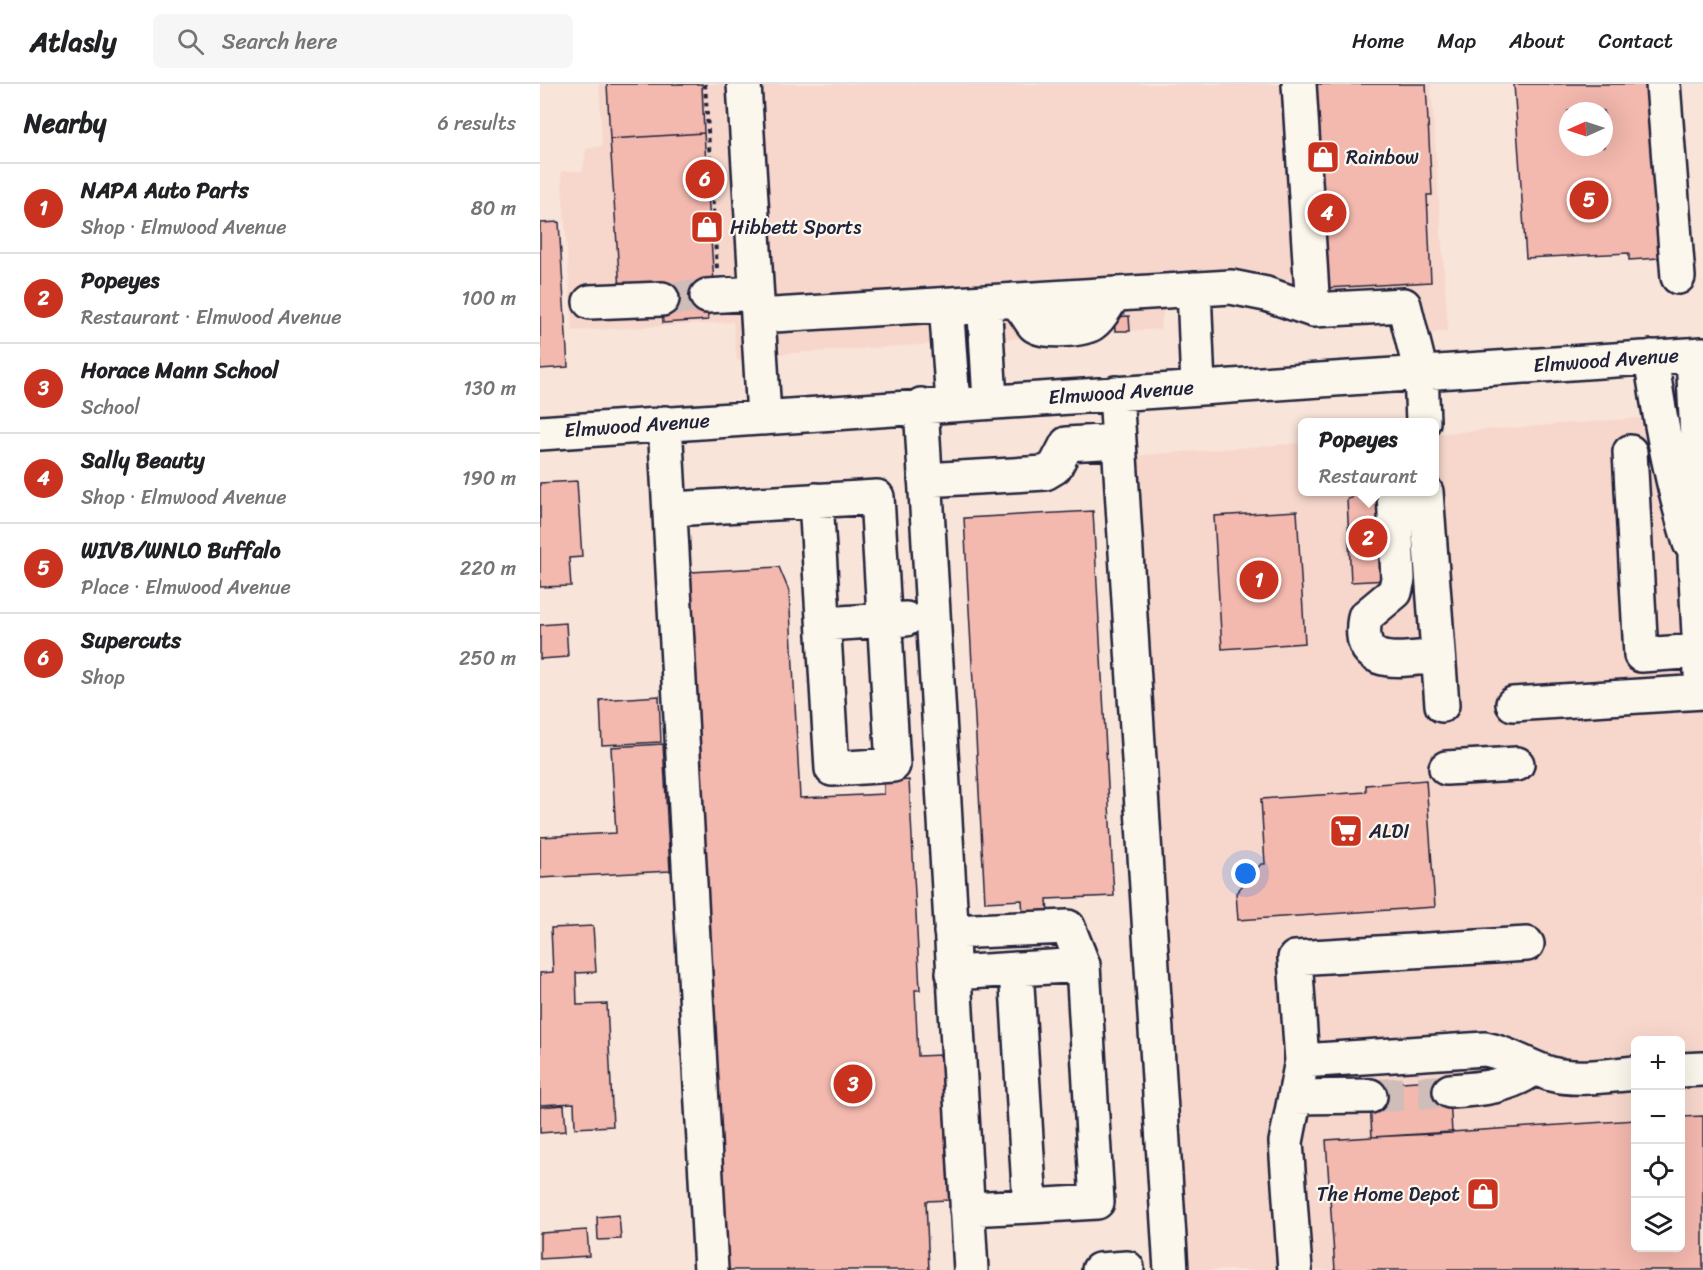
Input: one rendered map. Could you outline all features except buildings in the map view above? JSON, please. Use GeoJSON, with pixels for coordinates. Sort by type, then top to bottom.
{"type":"FeatureCollection","features":[{"type":"Feature","properties":{"kind":"street"},"geometry":{"type":"LineString","coordinates":[[744,84],[764,416]]}},
{"type":"Feature","properties":{"kind":"street"},"geometry":{"type":"LineString","coordinates":[[1299,84],[1313,310]]}},
{"type":"Feature","properties":{"kind":"street"},"geometry":{"type":"LineString","coordinates":[[1663,84],[1678,277]]}},
{"type":"Feature","properties":{"kind":"street"},"geometry":{"type":"LineString","coordinates":[[712,283],[757,305],[968,303],[1231,287],[1266,294],[1313,310],[1404,305],[1421,373],[1423,418]]}},
{"type":"Feature","properties":{"kind":"street"},"geometry":{"type":"LineString","coordinates":[[1194,289],[1198,387]]}},
{"type":"Feature","properties":{"kind":"street"},"geometry":{"type":"LineString","coordinates":[[590,302],[662,299]]}},
{"type":"Feature","properties":{"kind":"street"},"geometry":{"type":"LineString","coordinates":[[968,303],[985,315],[990,401]]}},
{"type":"Feature","properties":{"kind":"street"},"geometry":{"type":"LineString","coordinates":[[953,403],[947,317],[968,303]]}},
{"type":"Feature","properties":{"kind":"street"},"geometry":{"type":"LineString","coordinates":[[1513,704],[1703,692],[1695,558],[1701,500],[1698,354]]}},
{"type":"Feature","properties":{"kind":"street","name":"Elmwood Avenue"},"geometry":{"type":"LineString","coordinates":[[540,433],[921,405],[1698,354]]}},
{"type":"Feature","properties":{"kind":"street"},"geometry":{"type":"LineString","coordinates":[[1651,357],[1669,468],[1695,558]]}},
{"type":"Feature","properties":{"kind":"street"},"geometry":{"type":"LineString","coordinates":[[1116,393],[1170,1270]]}},
{"type":"Feature","properties":{"kind":"street"},"geometry":{"type":"LineString","coordinates":[[921,405],[971,1270]]}},
{"type":"Feature","properties":{"kind":"street"},"geometry":{"type":"LineString","coordinates":[[665,423],[711,1270]]}},
{"type":"Feature","properties":{"kind":"street"},"geometry":{"type":"LineString","coordinates":[[925,480],[1045,473],[1055,467],[1067,444],[1119,441]]}},
{"type":"Feature","properties":{"kind":"street"},"geometry":{"type":"LineString","coordinates":[[1630,452],[1641,655],[1701,647]]}},
{"type":"Feature","properties":{"kind":"street"},"geometry":{"type":"LineString","coordinates":[[1394,496],[1398,579],[1395,592],[1365,617],[1363,632],[1369,650],[1381,659],[1438,656]]}},
{"type":"Feature","properties":{"kind":"street"},"geometry":{"type":"LineString","coordinates":[[1426,496],[1442,705]]}},
{"type":"Feature","properties":{"kind":"street"},"geometry":{"type":"LineString","coordinates":[[670,509],[816,500],[878,497],[893,765],[832,769],[816,500]]}},
{"type":"Feature","properties":{"kind":"street"},"geometry":{"type":"LineString","coordinates":[[824,624],[933,618]]}},
{"type":"Feature","properties":{"kind":"street"},"geometry":{"type":"LineString","coordinates":[[1446,768],[1517,764]]}},
{"type":"Feature","properties":{"kind":"street"},"geometry":{"type":"LineString","coordinates":[[951,932],[1068,927],[1083,965],[1097,1203],[967,1209]]}},
{"type":"Feature","properties":{"kind":"street"},"geometry":{"type":"LineString","coordinates":[[1294,1270],[1286,1142],[1302,1061],[1296,958],[1527,944]]}},
{"type":"Feature","properties":{"kind":"street"},"geometry":{"type":"LineString","coordinates":[[953,973],[1083,965]]}},
{"type":"Feature","properties":{"kind":"street"},"geometry":{"type":"LineString","coordinates":[[1016,969],[1030,1206]]}},
{"type":"Feature","properties":{"kind":"street"},"geometry":{"type":"LineString","coordinates":[[1302,1061],[1485,1048],[1500,1051],[1534,1068],[1568,1078],[1631,1073]]}},
{"type":"Feature","properties":{"kind":"street"},"geometry":{"type":"LineString","coordinates":[[1450,1091],[1487,1089],[1522,1077],[1534,1068]]}},
{"type":"Feature","properties":{"kind":"street"},"geometry":{"type":"LineString","coordinates":[[1685,1070],[1703,1069]]}},
{"type":"Feature","properties":{"kind":"street"},"geometry":{"type":"LineString","coordinates":[[1295,1096],[1370,1096]]}},
{"type":"Feature","properties":{"kind":"path"},"geometry":{"type":"LineString","coordinates":[[705,84],[712,283]]}},
{"type":"Feature","properties":{"kind":"shaded area"},"geometry":{"type":"Polygon","coordinates":[[[599,84],[1431,84],[1448,330],[1404,340],[1381,313],[1329,315],[1330,326],[1217,300],[1164,308],[1160,329],[780,354],[737,361],[733,322],[573,331],[561,171],[583,171],[586,149],[602,146],[599,84]]]}},
{"type":"Feature","properties":{"kind":"shaded area"},"geometry":{"type":"Polygon","coordinates":[[[1703,413],[1703,1270],[1152,1270],[1103,458],[1298,443],[1298,496],[1439,496],[1439,434],[1703,413]]]}},
{"type":"Feature","properties":{"kind":"tunnel"},"geometry":{"type":"LineString","coordinates":[[662,299],[707,296]]}},
{"type":"Feature","properties":{"kind":"tunnel"},"geometry":{"type":"LineString","coordinates":[[1370,1096],[1450,1091]]}},
{"type":"Feature","properties":{"kind":"place","name":"Rainbow"},"geometry":{"type":"Point","coordinates":[1323,157]}},
{"type":"Feature","properties":{"kind":"place","name":"Supercuts"},"geometry":{"type":"Point","coordinates":[705,179]}},
{"type":"Feature","properties":{"kind":"place","name":"WIVB/WNLO Buffalo"},"geometry":{"type":"Point","coordinates":[1589,200]}},
{"type":"Feature","properties":{"kind":"place","name":"Sally Beauty"},"geometry":{"type":"Point","coordinates":[1327,213]}},
{"type":"Feature","properties":{"kind":"place","name":"Hibbett Sports"},"geometry":{"type":"Point","coordinates":[707,227]}},
{"type":"Feature","properties":{"kind":"place","name":"Popeyes"},"geometry":{"type":"Point","coordinates":[1368,538]}},
{"type":"Feature","properties":{"kind":"place","name":"NAPA Auto Parts"},"geometry":{"type":"Point","coordinates":[1259,580]}},
{"type":"Feature","properties":{"kind":"place","name":"ALDI"},"geometry":{"type":"Point","coordinates":[1346,831]}},
{"type":"Feature","properties":{"kind":"place","name":"Horace Mann School"},"geometry":{"type":"Point","coordinates":[853,1084]}},
{"type":"Feature","properties":{"kind":"place","name":"The Home Depot"},"geometry":{"type":"Point","coordinates":[1483,1194]}}]}
